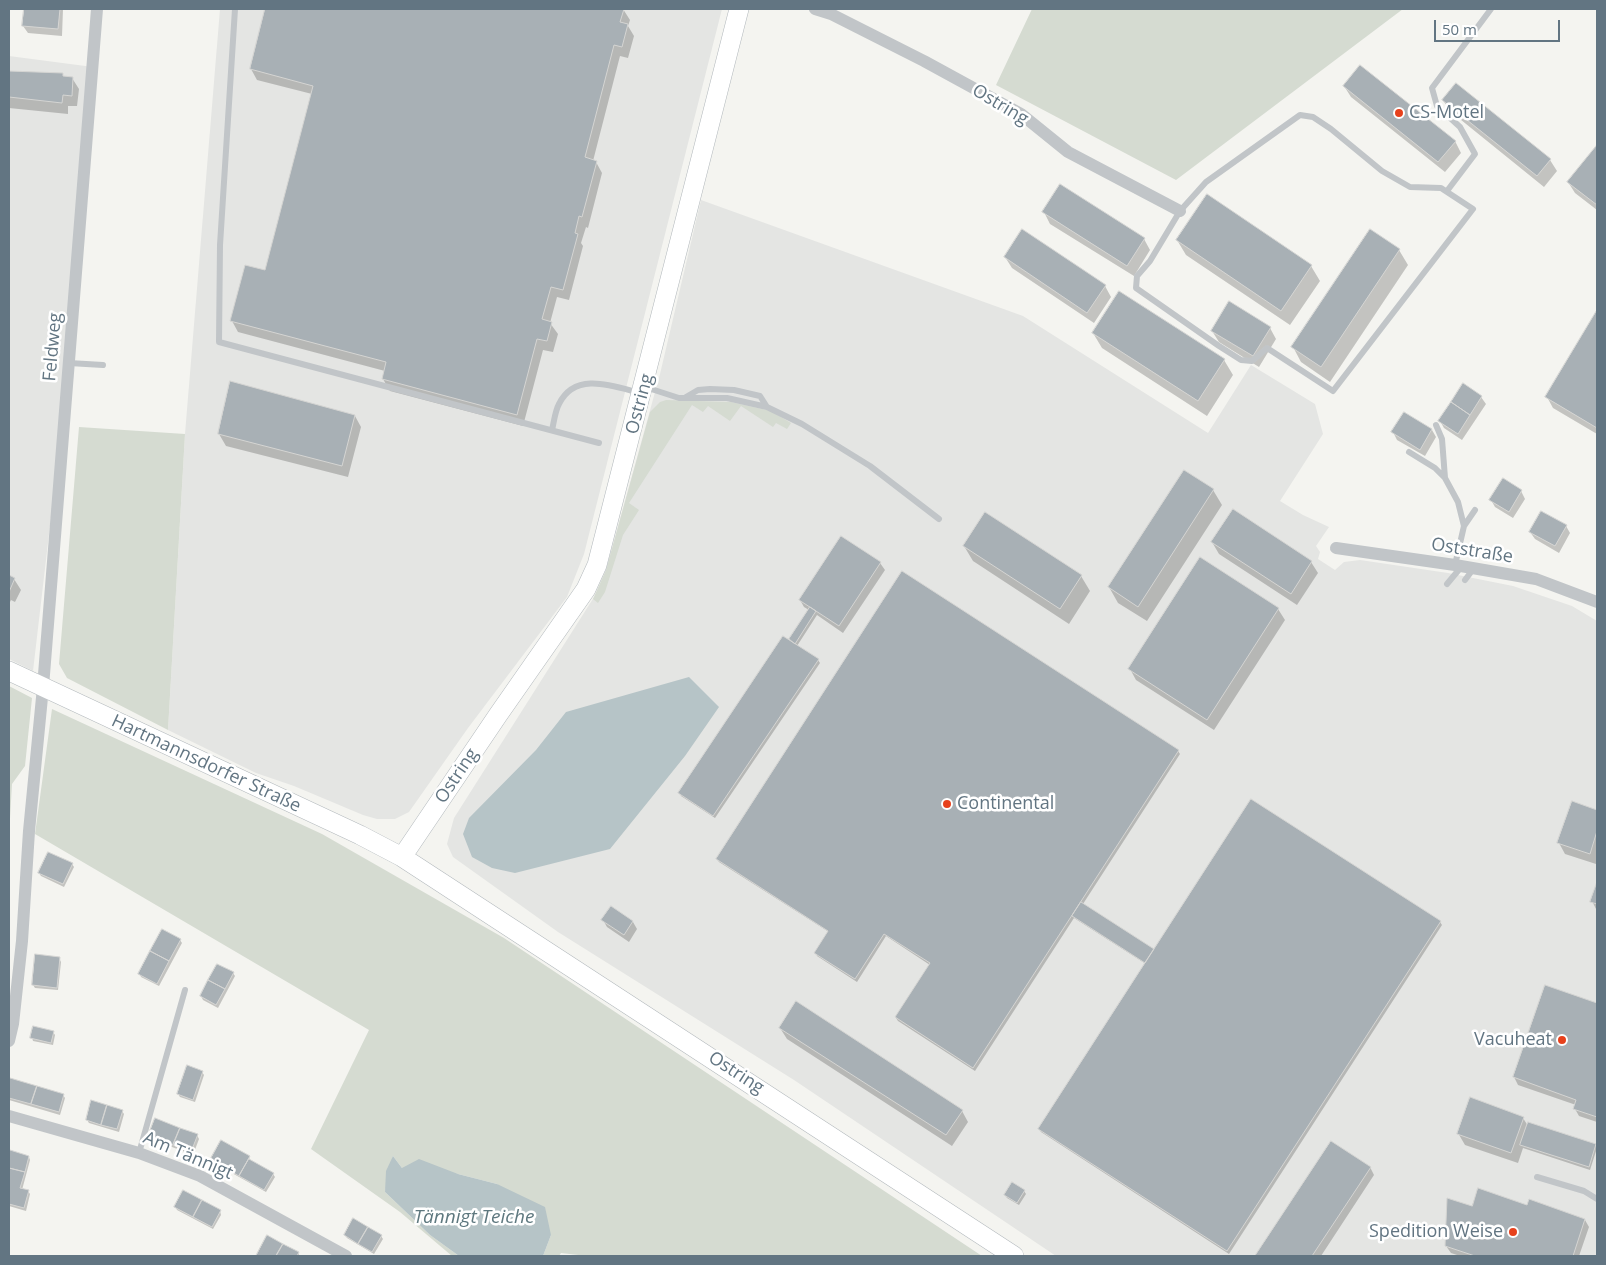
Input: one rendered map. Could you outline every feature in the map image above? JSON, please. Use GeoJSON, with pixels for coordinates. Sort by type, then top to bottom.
{"type":"FeatureCollection","features":[{"type":"Feature","properties":{"kind":"main road","name":"Ostring"},"geometry":{"type":"LineString","coordinates":[[739,9],[644,390],[597,565],[586,589],[498,714],[402,857],[1014,1256]]}},
{"type":"Feature","properties":{"kind":"main road","name":"Hartmannsdorfer Straße"},"geometry":{"type":"LineString","coordinates":[[9,671],[360,835],[402,857]]}},
{"type":"Feature","properties":{"kind":"street","name":"Feldweg"},"geometry":{"type":"LineString","coordinates":[[43,687],[97,9]]}},
{"type":"Feature","properties":{"kind":"street","name":"Ostring"},"geometry":{"type":"LineString","coordinates":[[815,9],[831,14],[915,56],[1021,114],[1068,152],[1180,211]]}},
{"type":"Feature","properties":{"kind":"street","name":"Oststraße"},"geometry":{"type":"LineString","coordinates":[[1336,548],[1536,579],[1597,602]]}},
{"type":"Feature","properties":{"kind":"street"},"geometry":{"type":"LineString","coordinates":[[9,1041],[13,1024],[22,941],[29,831],[43,687]]}},
{"type":"Feature","properties":{"kind":"street","name":"Am Tännigt"},"geometry":{"type":"LineString","coordinates":[[9,1116],[139,1153],[200,1176],[344,1256]]}},
{"type":"Feature","properties":{"kind":"lane"},"geometry":{"type":"LineString","coordinates":[[235,9],[220,245],[218,342],[599,443]]}},
{"type":"Feature","properties":{"kind":"lane"},"geometry":{"type":"LineString","coordinates":[[1447,191],[1475,154],[1460,126],[1437,106],[1432,88],[1492,9]]}},
{"type":"Feature","properties":{"kind":"lane"},"geometry":{"type":"LineString","coordinates":[[1300,115],[1313,117],[1331,129],[1382,172],[1410,187],[1441,188],[1447,191],[1473,208],[1333,391],[1267,348],[1252,361],[1241,360],[1184,323],[1136,288],[1137,276],[1150,261],[1180,211],[1206,182],[1300,115]]}},
{"type":"Feature","properties":{"kind":"lane"},"geometry":{"type":"LineString","coordinates":[[69,362],[103,365]]}},
{"type":"Feature","properties":{"kind":"lane"},"geometry":{"type":"LineString","coordinates":[[552,430],[559,404],[568,390],[584,383],[644,390],[679,398],[685,398],[698,390],[734,390],[760,396],[767,407],[802,424],[870,466],[939,518]]}},
{"type":"Feature","properties":{"kind":"lane"},"geometry":{"type":"LineString","coordinates":[[1436,425],[1442,439],[1444,478]]}},
{"type":"Feature","properties":{"kind":"lane"},"geometry":{"type":"LineString","coordinates":[[1409,452],[1435,468],[1444,478],[1458,502],[1464,526],[1465,580]]}},
{"type":"Feature","properties":{"kind":"lane"},"geometry":{"type":"LineString","coordinates":[[1464,526],[1475,510]]}},
{"type":"Feature","properties":{"kind":"lane"},"geometry":{"type":"LineString","coordinates":[[1447,584],[1464,567]]}},
{"type":"Feature","properties":{"kind":"lane"},"geometry":{"type":"LineString","coordinates":[[139,1153],[185,990]]}},
{"type":"Feature","properties":{"kind":"lane"},"geometry":{"type":"LineString","coordinates":[[1537,1177],[1584,1191],[1597,1200]]}},
{"type":"Feature","properties":{"kind":"shaded area"},"geometry":{"type":"Polygon","coordinates":[[[220,9],[722,9],[584,554],[567,597],[468,728],[409,812],[395,819],[377,819],[363,815],[294,786],[256,773],[168,730],[185,434],[220,9]]]}},
{"type":"Feature","properties":{"kind":"shaded area"},"geometry":{"type":"Polygon","coordinates":[[[1032,9],[1403,9],[1176,180],[996,85],[1032,9]]]}},
{"type":"Feature","properties":{"kind":"shaded area"},"geometry":{"type":"Polygon","coordinates":[[[9,56],[93,67],[69,363],[33,671],[9,659],[9,56]]]}},
{"type":"Feature","properties":{"kind":"shaded area"},"geometry":{"type":"Polygon","coordinates":[[[701,200],[1023,316],[1208,433],[1251,365],[1315,404],[1323,434],[1280,501],[1303,515],[1329,527],[1316,546],[1320,552],[1318,559],[1335,570],[1344,562],[1360,560],[1448,573],[1513,586],[1572,606],[1597,621],[1597,1256],[1056,1256],[794,1080],[558,932],[453,857],[447,844],[454,818],[596,594],[606,570],[660,374],[701,200]]]}},
{"type":"Feature","properties":{"kind":"shaded area"},"geometry":{"type":"Polygon","coordinates":[[[666,400],[731,402],[771,411],[791,423],[787,429],[776,423],[773,427],[741,406],[730,421],[708,406],[703,412],[692,405],[629,503],[639,510],[623,535],[605,592],[598,603],[593,599],[606,570],[650,412],[660,402],[666,400]]]}},
{"type":"Feature","properties":{"kind":"shaded area"},"geometry":{"type":"Polygon","coordinates":[[[79,427],[185,434],[168,730],[67,678],[59,664],[79,427]]]}},
{"type":"Feature","properties":{"kind":"shaded area"},"geometry":{"type":"Polygon","coordinates":[[[9,686],[32,698],[25,766],[12,784],[9,836],[9,686]]]}},
{"type":"Feature","properties":{"kind":"shaded area"},"geometry":{"type":"Polygon","coordinates":[[[52,709],[322,834],[504,938],[982,1256],[587,1256],[561,1253],[559,1256],[543,1256],[551,1235],[497,1184],[458,1174],[402,1168],[393,1156],[385,1192],[430,1235],[459,1256],[452,1256],[400,1212],[311,1149],[369,1030],[35,834],[52,709]]]}},
{"type":"Feature","properties":{"kind":"water"},"geometry":{"type":"Polygon","coordinates":[[[689,677],[719,707],[685,756],[610,849],[515,873],[492,868],[472,857],[463,834],[469,818],[536,750],[566,712],[689,677]]]}},
{"type":"Feature","properties":{"kind":"water","name":"Tännigt Teiche"},"geometry":{"type":"Polygon","coordinates":[[[393,1156],[402,1168],[419,1159],[458,1174],[497,1184],[545,1207],[551,1235],[543,1256],[459,1256],[430,1235],[385,1192],[386,1171],[393,1156]]]}},
{"type":"Feature","properties":{"kind":"building"},"geometry":{"type":"Polygon","coordinates":[[[24,9],[60,9],[58,29],[22,26],[24,9]]]}},
{"type":"Feature","properties":{"kind":"building"},"geometry":{"type":"Polygon","coordinates":[[[265,9],[624,9],[620,22],[628,24],[622,47],[614,45],[585,157],[597,161],[582,217],[579,216],[575,233],[578,234],[563,290],[551,287],[542,319],[552,322],[547,341],[537,339],[517,415],[382,379],[386,362],[230,321],[245,265],[265,270],[313,86],[250,69],[265,9]]]}},
{"type":"Feature","properties":{"kind":"building","name":"CS-Motel"},"geometry":{"type":"Polygon","coordinates":[[[1360,65],[1456,141],[1438,162],[1343,86],[1360,65]]]}},
{"type":"Feature","properties":{"kind":"building"},"geometry":{"type":"Polygon","coordinates":[[[9,71],[63,73],[63,76],[73,77],[72,96],[63,95],[62,103],[9,97],[9,71]]]}},
{"type":"Feature","properties":{"kind":"building"},"geometry":{"type":"Polygon","coordinates":[[[1456,83],[1551,159],[1537,176],[1442,100],[1456,83]]]}},
{"type":"Feature","properties":{"kind":"building"},"geometry":{"type":"Polygon","coordinates":[[[1597,145],[1597,205],[1567,182],[1597,145]]]}},
{"type":"Feature","properties":{"kind":"building"},"geometry":{"type":"Polygon","coordinates":[[[1060,184],[1145,238],[1127,266],[1042,212],[1060,184]]]}},
{"type":"Feature","properties":{"kind":"building"},"geometry":{"type":"Polygon","coordinates":[[[1207,194],[1312,265],[1281,311],[1176,240],[1207,194]]]}},
{"type":"Feature","properties":{"kind":"building"},"geometry":{"type":"Polygon","coordinates":[[[1022,229],[1106,285],[1087,313],[1004,257],[1022,229]]]}},
{"type":"Feature","properties":{"kind":"building"},"geometry":{"type":"Polygon","coordinates":[[[1370,229],[1400,249],[1321,367],[1291,347],[1370,229]]]}},
{"type":"Feature","properties":{"kind":"building"},"geometry":{"type":"Polygon","coordinates":[[[1119,291],[1225,359],[1198,401],[1092,333],[1119,291]]]}},
{"type":"Feature","properties":{"kind":"building"},"geometry":{"type":"Polygon","coordinates":[[[1229,301],[1271,327],[1253,356],[1211,331],[1229,301]]]}},
{"type":"Feature","properties":{"kind":"building"},"geometry":{"type":"Polygon","coordinates":[[[1597,310],[1597,428],[1545,397],[1597,310]]]}},
{"type":"Feature","properties":{"kind":"building"},"geometry":{"type":"Polygon","coordinates":[[[230,381],[355,415],[342,466],[218,434],[230,381]]]}},
{"type":"Feature","properties":{"kind":"building"},"geometry":{"type":"Polygon","coordinates":[[[1463,383],[1482,396],[1470,415],[1451,402],[1463,383]]]}},
{"type":"Feature","properties":{"kind":"building"},"geometry":{"type":"Polygon","coordinates":[[[1451,402],[1470,415],[1458,434],[1438,421],[1451,402]]]}},
{"type":"Feature","properties":{"kind":"building"},"geometry":{"type":"Polygon","coordinates":[[[1404,412],[1432,429],[1420,450],[1391,432],[1404,412]]]}},
{"type":"Feature","properties":{"kind":"building"},"geometry":{"type":"Polygon","coordinates":[[[1184,470],[1214,489],[1138,607],[1108,587],[1184,470]]]}},
{"type":"Feature","properties":{"kind":"building"},"geometry":{"type":"Polygon","coordinates":[[[1503,478],[1522,490],[1509,512],[1489,500],[1503,478]]]}},
{"type":"Feature","properties":{"kind":"building"},"geometry":{"type":"Polygon","coordinates":[[[1233,509],[1312,561],[1291,594],[1211,542],[1233,509]]]}},
{"type":"Feature","properties":{"kind":"building"},"geometry":{"type":"Polygon","coordinates":[[[1541,511],[1567,525],[1555,546],[1529,532],[1541,511]]]}},
{"type":"Feature","properties":{"kind":"building"},"geometry":{"type":"Polygon","coordinates":[[[985,512],[1082,575],[1060,609],[963,546],[985,512]]]}},
{"type":"Feature","properties":{"kind":"building"},"geometry":{"type":"Polygon","coordinates":[[[841,536],[881,562],[839,626],[799,600],[841,536]]]}},
{"type":"Feature","properties":{"kind":"building"},"geometry":{"type":"Polygon","coordinates":[[[1200,557],[1279,608],[1207,720],[1128,669],[1200,557]]]}},
{"type":"Feature","properties":{"kind":"building","name":"Continental"},"geometry":{"type":"Polygon","coordinates":[[[902,571],[1179,750],[973,1068],[895,1017],[930,963],[884,934],[855,979],[814,953],[828,931],[716,859],[902,571]]]}},
{"type":"Feature","properties":{"kind":"building"},"geometry":{"type":"Polygon","coordinates":[[[9,575],[15,578],[9,592],[9,575]]]}},
{"type":"Feature","properties":{"kind":"building"},"geometry":{"type":"Polygon","coordinates":[[[810,607],[816,611],[795,644],[789,639],[810,607]]]}},
{"type":"Feature","properties":{"kind":"building"},"geometry":{"type":"Polygon","coordinates":[[[783,636],[819,659],[713,816],[678,793],[783,636]]]}},
{"type":"Feature","properties":{"kind":"building"},"geometry":{"type":"Polygon","coordinates":[[[1251,799],[1441,921],[1227,1251],[1038,1129],[1251,799]]]}},
{"type":"Feature","properties":{"kind":"building"},"geometry":{"type":"Polygon","coordinates":[[[1572,801],[1597,810],[1597,831],[1590,854],[1557,843],[1572,801]]]}},
{"type":"Feature","properties":{"kind":"building"},"geometry":{"type":"Polygon","coordinates":[[[48,852],[73,863],[63,884],[38,873],[48,852]]]}},
{"type":"Feature","properties":{"kind":"building"},"geometry":{"type":"Polygon","coordinates":[[[1597,882],[1597,904],[1590,902],[1597,882]]]}},
{"type":"Feature","properties":{"kind":"building"},"geometry":{"type":"Polygon","coordinates":[[[1081,902],[1154,949],[1145,963],[1072,916],[1081,902]]]}},
{"type":"Feature","properties":{"kind":"building"},"geometry":{"type":"Polygon","coordinates":[[[611,906],[633,921],[624,935],[601,920],[611,906]]]}},
{"type":"Feature","properties":{"kind":"building"},"geometry":{"type":"Polygon","coordinates":[[[162,929],[181,939],[169,961],[150,951],[162,929]]]}},
{"type":"Feature","properties":{"kind":"building"},"geometry":{"type":"Polygon","coordinates":[[[150,951],[169,961],[157,984],[138,974],[150,951]]]}},
{"type":"Feature","properties":{"kind":"building"},"geometry":{"type":"Polygon","coordinates":[[[35,954],[60,957],[57,988],[32,985],[35,954]]]}},
{"type":"Feature","properties":{"kind":"building"},"geometry":{"type":"Polygon","coordinates":[[[217,964],[234,972],[225,989],[208,980],[217,964]]]}},
{"type":"Feature","properties":{"kind":"building"},"geometry":{"type":"Polygon","coordinates":[[[208,980],[225,989],[216,1005],[200,996],[208,980]]]}},
{"type":"Feature","properties":{"kind":"building","name":"Vacuheat"},"geometry":{"type":"Polygon","coordinates":[[[1545,985],[1597,1003],[1597,1117],[1573,1109],[1576,1100],[1513,1077],[1545,985]]]}},
{"type":"Feature","properties":{"kind":"building"},"geometry":{"type":"Polygon","coordinates":[[[796,1001],[963,1110],[946,1135],[779,1028],[796,1001]]]}},
{"type":"Feature","properties":{"kind":"building"},"geometry":{"type":"Polygon","coordinates":[[[33,1026],[54,1031],[51,1043],[30,1038],[33,1026]]]}},
{"type":"Feature","properties":{"kind":"building"},"geometry":{"type":"Polygon","coordinates":[[[187,1065],[203,1071],[193,1100],[177,1094],[187,1065]]]}},
{"type":"Feature","properties":{"kind":"building"},"geometry":{"type":"Polygon","coordinates":[[[10,1078],[37,1086],[31,1104],[9,1098],[10,1078]]]}},
{"type":"Feature","properties":{"kind":"building"},"geometry":{"type":"Polygon","coordinates":[[[37,1086],[64,1094],[59,1112],[31,1104],[37,1086]]]}},
{"type":"Feature","properties":{"kind":"building"},"geometry":{"type":"Polygon","coordinates":[[[1470,1097],[1524,1117],[1511,1153],[1457,1134],[1470,1097]]]}},
{"type":"Feature","properties":{"kind":"building"},"geometry":{"type":"Polygon","coordinates":[[[91,1100],[107,1105],[101,1125],[86,1120],[91,1100]]]}},
{"type":"Feature","properties":{"kind":"building"},"geometry":{"type":"Polygon","coordinates":[[[107,1105],[123,1110],[117,1129],[101,1125],[107,1105]]]}},
{"type":"Feature","properties":{"kind":"building"},"geometry":{"type":"Polygon","coordinates":[[[155,1118],[180,1128],[173,1145],[148,1136],[155,1118]]]}},
{"type":"Feature","properties":{"kind":"building"},"geometry":{"type":"Polygon","coordinates":[[[1528,1122],[1596,1144],[1589,1167],[1520,1145],[1528,1122]]]}},
{"type":"Feature","properties":{"kind":"building"},"geometry":{"type":"Polygon","coordinates":[[[180,1128],[198,1134],[191,1152],[173,1145],[180,1128]]]}},
{"type":"Feature","properties":{"kind":"building"},"geometry":{"type":"Polygon","coordinates":[[[221,1140],[250,1156],[239,1176],[210,1160],[221,1140]]]}},
{"type":"Feature","properties":{"kind":"building"},"geometry":{"type":"Polygon","coordinates":[[[1331,1141],[1371,1167],[1312,1256],[1255,1256],[1331,1141]]]}},
{"type":"Feature","properties":{"kind":"building"},"geometry":{"type":"Polygon","coordinates":[[[10,1150],[29,1156],[25,1172],[9,1168],[10,1150]]]}},
{"type":"Feature","properties":{"kind":"building"},"geometry":{"type":"Polygon","coordinates":[[[249,1159],[274,1173],[264,1190],[239,1176],[249,1159]]]}},
{"type":"Feature","properties":{"kind":"building"},"geometry":{"type":"Polygon","coordinates":[[[9,1168],[25,1172],[20,1188],[29,1190],[24,1208],[9,1204],[9,1168]]]}},
{"type":"Feature","properties":{"kind":"building"},"geometry":{"type":"Polygon","coordinates":[[[1012,1182],[1025,1190],[1017,1203],[1004,1195],[1012,1182]]]}},
{"type":"Feature","properties":{"kind":"building","name":"Spedition Weise"},"geometry":{"type":"Polygon","coordinates":[[[1478,1188],[1527,1205],[1529,1199],[1585,1219],[1573,1256],[1475,1256],[1445,1246],[1447,1198],[1472,1206],[1478,1188]]]}},
{"type":"Feature","properties":{"kind":"building"},"geometry":{"type":"Polygon","coordinates":[[[183,1190],[202,1200],[193,1217],[174,1207],[183,1190]]]}},
{"type":"Feature","properties":{"kind":"building"},"geometry":{"type":"Polygon","coordinates":[[[202,1200],[221,1210],[212,1227],[193,1217],[202,1200]]]}},
{"type":"Feature","properties":{"kind":"building"},"geometry":{"type":"Polygon","coordinates":[[[353,1218],[368,1227],[358,1244],[344,1235],[353,1218]]]}},
{"type":"Feature","properties":{"kind":"building"},"geometry":{"type":"Polygon","coordinates":[[[368,1227],[382,1235],[372,1252],[358,1244],[368,1227]]]}},
{"type":"Feature","properties":{"kind":"building"},"geometry":{"type":"Polygon","coordinates":[[[267,1235],[283,1244],[276,1256],[256,1256],[267,1235]]]}},
{"type":"Feature","properties":{"kind":"building"},"geometry":{"type":"Polygon","coordinates":[[[283,1244],[299,1252],[297,1256],[276,1256],[283,1244]]]}},
{"type":"Feature","properties":{"kind":"place","name":"CS-Motel"},"geometry":{"type":"Point","coordinates":[1399,113]}},
{"type":"Feature","properties":{"kind":"place","name":"Continental"},"geometry":{"type":"Point","coordinates":[947,804]}},
{"type":"Feature","properties":{"kind":"place","name":"Vacuheat"},"geometry":{"type":"Point","coordinates":[1562,1040]}},
{"type":"Feature","properties":{"kind":"place","name":"Spedition Weise"},"geometry":{"type":"Point","coordinates":[1513,1232]}}]}
